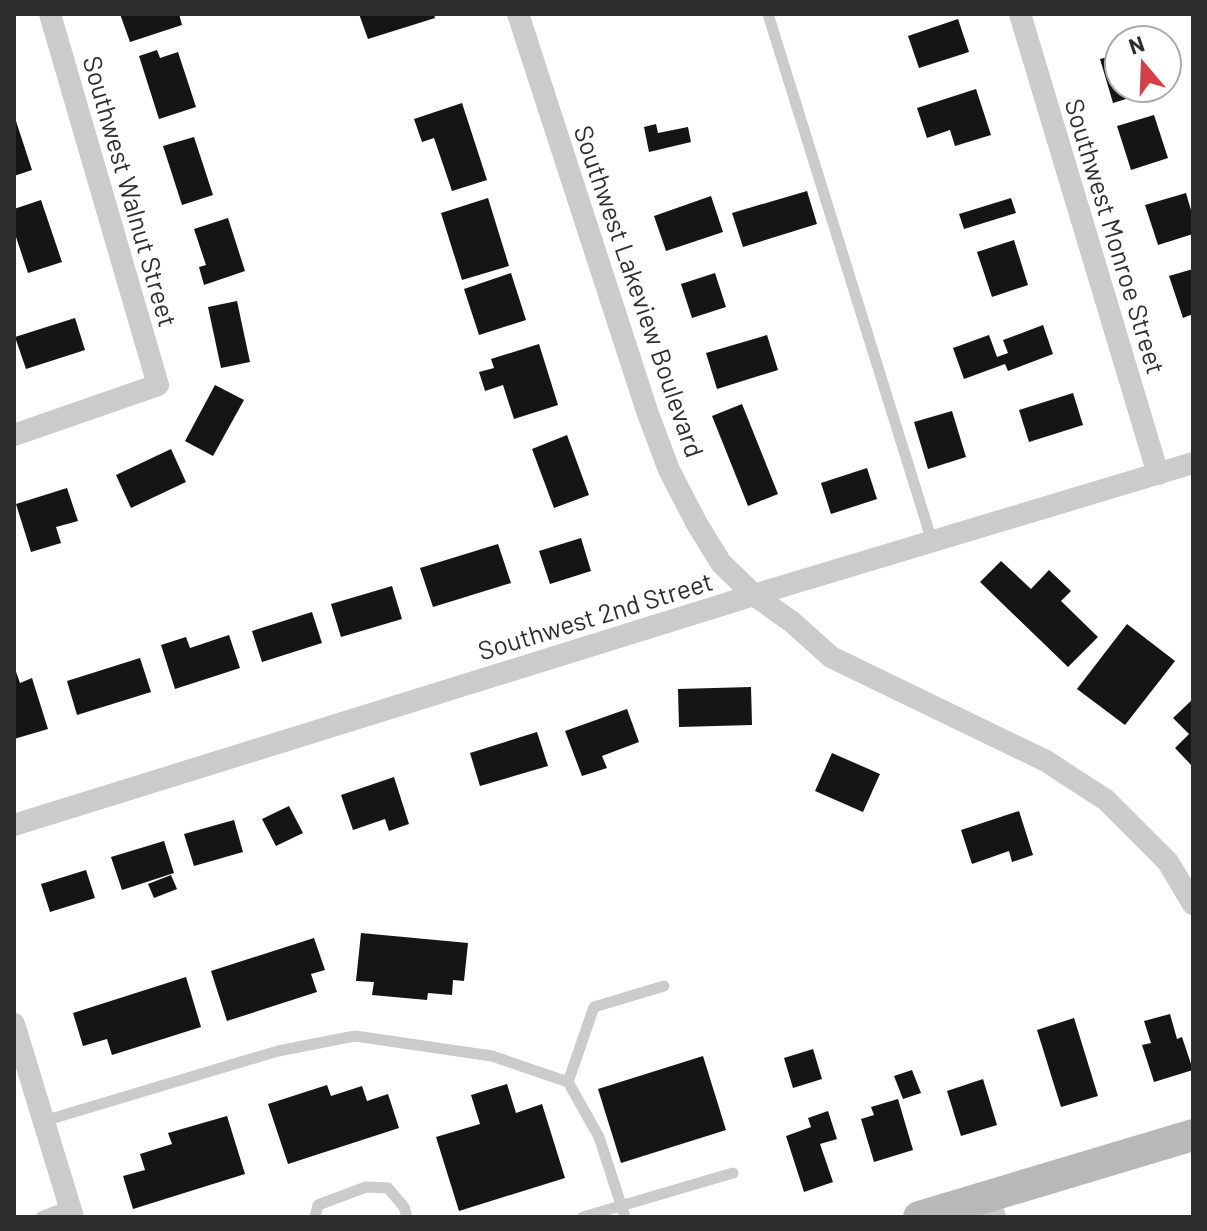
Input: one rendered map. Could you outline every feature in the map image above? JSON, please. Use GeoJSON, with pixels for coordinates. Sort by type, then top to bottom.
{"type":"FeatureCollection","features":[{"type":"Feature","properties":{"kind":"main road"},"geometry":{"type":"LineString","coordinates":[[919,1217],[991,1207],[1193,1135]]}},
{"type":"Feature","properties":{"kind":"street","name":"Southwest Walnut Street"},"geometry":{"type":"LineString","coordinates":[[14,435],[158,385],[50,14]]}},
{"type":"Feature","properties":{"kind":"street","name":"Southwest Lakeview Boulevard"},"geometry":{"type":"LineString","coordinates":[[518,14],[647,411],[669,470],[721,563],[754,595],[792,622],[831,657],[1046,761],[1106,800],[1168,862],[1193,904]]}},
{"type":"Feature","properties":{"kind":"street","name":"Southwest Monroe Street"},"geometry":{"type":"LineString","coordinates":[[1020,14],[1158,474]]}},
{"type":"Feature","properties":{"kind":"street","name":"Southwest 2nd Street"},"geometry":{"type":"LineString","coordinates":[[14,825],[754,595],[1193,463]]}},
{"type":"Feature","properties":{"kind":"street"},"geometry":{"type":"LineString","coordinates":[[14,1024],[72,1212]]}},
{"type":"Feature","properties":{"kind":"lane"},"geometry":{"type":"LineString","coordinates":[[768,14],[932,541]]}},
{"type":"Feature","properties":{"kind":"lane"},"geometry":{"type":"LineString","coordinates":[[568,1082],[594,1007],[664,986]]}},
{"type":"Feature","properties":{"kind":"lane"},"geometry":{"type":"LineString","coordinates":[[44,1121],[278,1051],[355,1036],[492,1056],[568,1082],[599,1137],[623,1212]]}},
{"type":"Feature","properties":{"kind":"lane"},"geometry":{"type":"LineString","coordinates":[[583,1217],[623,1212],[733,1173]]}},
{"type":"Feature","properties":{"kind":"lane"},"geometry":{"type":"LineString","coordinates":[[315,1217],[318,1205],[366,1187],[388,1188],[404,1207],[407,1217]]}},
{"type":"Feature","properties":{"kind":"lane"},"geometry":{"type":"LineString","coordinates":[[41,1217],[72,1212]]}},
{"type":"Feature","properties":{"kind":"building"},"geometry":{"type":"Polygon","coordinates":[[[120,14],[179,14],[182,25],[130,42],[120,14]]]}},
{"type":"Feature","properties":{"kind":"building"},"geometry":{"type":"Polygon","coordinates":[[[359,14],[434,14],[435,18],[368,39],[359,14]]]}},
{"type":"Feature","properties":{"kind":"building"},"geometry":{"type":"Polygon","coordinates":[[[958,19],[969,52],[919,68],[908,36],[958,19]]]}},
{"type":"Feature","properties":{"kind":"building"},"geometry":{"type":"Polygon","coordinates":[[[157,50],[160,58],[178,52],[196,107],[159,119],[139,56],[157,50]]]}},
{"type":"Feature","properties":{"kind":"building"},"geometry":{"type":"Polygon","coordinates":[[[976,89],[991,135],[955,146],[950,130],[927,138],[917,108],[976,89]]]}},
{"type":"Feature","properties":{"kind":"building"},"geometry":{"type":"Polygon","coordinates":[[[462,103],[487,180],[452,191],[434,138],[422,142],[414,119],[462,103]]]}},
{"type":"Feature","properties":{"kind":"building"},"geometry":{"type":"Polygon","coordinates":[[[14,115],[32,170],[14,176],[14,115]]]}},
{"type":"Feature","properties":{"kind":"building"},"geometry":{"type":"Polygon","coordinates":[[[1154,115],[1168,158],[1131,170],[1117,126],[1154,115]]]}},
{"type":"Feature","properties":{"kind":"building"},"geometry":{"type":"Polygon","coordinates":[[[656,124],[658,133],[688,127],[691,142],[649,152],[644,127],[656,124]]]}},
{"type":"Feature","properties":{"kind":"building"},"geometry":{"type":"Polygon","coordinates":[[[194,137],[213,195],[182,205],[163,146],[194,137]]]}},
{"type":"Feature","properties":{"kind":"building"},"geometry":{"type":"Polygon","coordinates":[[[807,191],[817,224],[743,247],[732,213],[807,191]]]}},
{"type":"Feature","properties":{"kind":"building"},"geometry":{"type":"Polygon","coordinates":[[[1186,193],[1193,217],[1193,234],[1158,245],[1145,205],[1186,193]]]}},
{"type":"Feature","properties":{"kind":"building"},"geometry":{"type":"Polygon","coordinates":[[[711,196],[723,232],[666,251],[654,216],[711,196]]]}},
{"type":"Feature","properties":{"kind":"building"},"geometry":{"type":"Polygon","coordinates":[[[488,198],[509,266],[462,280],[441,213],[488,198]]]}},
{"type":"Feature","properties":{"kind":"building"},"geometry":{"type":"Polygon","coordinates":[[[1011,198],[1016,213],[964,229],[959,214],[1011,198]]]}},
{"type":"Feature","properties":{"kind":"building"},"geometry":{"type":"Polygon","coordinates":[[[41,200],[62,262],[28,273],[14,231],[14,209],[41,200]]]}},
{"type":"Feature","properties":{"kind":"building"},"geometry":{"type":"Polygon","coordinates":[[[228,218],[245,271],[204,285],[199,267],[206,265],[194,229],[228,218]]]}},
{"type":"Feature","properties":{"kind":"building"},"geometry":{"type":"Polygon","coordinates":[[[1014,240],[1028,285],[992,297],[977,252],[1014,240]]]}},
{"type":"Feature","properties":{"kind":"building"},"geometry":{"type":"Polygon","coordinates":[[[1193,269],[1193,314],[1183,318],[1169,276],[1193,269]]]}},
{"type":"Feature","properties":{"kind":"building"},"geometry":{"type":"Polygon","coordinates":[[[511,273],[526,320],[479,335],[464,289],[511,273]]]}},
{"type":"Feature","properties":{"kind":"building"},"geometry":{"type":"Polygon","coordinates":[[[715,273],[726,307],[692,318],[681,284],[715,273]]]}},
{"type":"Feature","properties":{"kind":"building"},"geometry":{"type":"Polygon","coordinates":[[[237,301],[250,362],[221,368],[208,307],[237,301]]]}},
{"type":"Feature","properties":{"kind":"building"},"geometry":{"type":"Polygon","coordinates":[[[75,318],[85,350],[26,369],[15,337],[75,318]]]}},
{"type":"Feature","properties":{"kind":"building"},"geometry":{"type":"Polygon","coordinates":[[[1043,325],[1053,354],[1008,371],[1005,364],[964,379],[953,348],[989,335],[997,357],[1008,353],[1003,340],[1043,325]]]}},
{"type":"Feature","properties":{"kind":"building"},"geometry":{"type":"Polygon","coordinates":[[[767,335],[778,370],[717,389],[706,353],[767,335]]]}},
{"type":"Feature","properties":{"kind":"building"},"geometry":{"type":"Polygon","coordinates":[[[539,344],[558,405],[514,419],[503,385],[485,391],[479,372],[494,368],[491,359],[539,344]]]}},
{"type":"Feature","properties":{"kind":"building"},"geometry":{"type":"Polygon","coordinates":[[[215,385],[244,400],[213,456],[185,441],[215,385]]]}},
{"type":"Feature","properties":{"kind":"building"},"geometry":{"type":"Polygon","coordinates":[[[1073,393],[1083,425],[1029,442],[1019,410],[1073,393]]]}},
{"type":"Feature","properties":{"kind":"building"},"geometry":{"type":"Polygon","coordinates":[[[742,404],[778,494],[748,506],[712,416],[742,404]]]}},
{"type":"Feature","properties":{"kind":"building"},"geometry":{"type":"Polygon","coordinates":[[[952,411],[966,457],[928,469],[914,422],[952,411]]]}},
{"type":"Feature","properties":{"kind":"building"},"geometry":{"type":"Polygon","coordinates":[[[567,435],[589,495],[554,508],[532,449],[567,435]]]}},
{"type":"Feature","properties":{"kind":"building"},"geometry":{"type":"Polygon","coordinates":[[[171,449],[186,482],[131,508],[116,475],[171,449]]]}},
{"type":"Feature","properties":{"kind":"building"},"geometry":{"type":"Polygon","coordinates":[[[867,468],[877,499],[831,514],[821,483],[867,468]]]}},
{"type":"Feature","properties":{"kind":"building"},"geometry":{"type":"Polygon","coordinates":[[[67,488],[78,521],[56,527],[61,543],[31,552],[16,504],[67,488]]]}},
{"type":"Feature","properties":{"kind":"building"},"geometry":{"type":"Polygon","coordinates":[[[581,538],[591,571],[550,584],[539,551],[581,538]]]}},
{"type":"Feature","properties":{"kind":"building"},"geometry":{"type":"Polygon","coordinates":[[[498,544],[511,583],[433,607],[420,568],[498,544]]]}},
{"type":"Feature","properties":{"kind":"building"},"geometry":{"type":"Polygon","coordinates":[[[1001,561],[1031,589],[1049,570],[1071,591],[1061,601],[1098,637],[1068,667],[980,582],[1001,561]]]}},
{"type":"Feature","properties":{"kind":"building"},"geometry":{"type":"Polygon","coordinates":[[[392,586],[402,619],[341,637],[331,604],[392,586]]]}},
{"type":"Feature","properties":{"kind":"building"},"geometry":{"type":"Polygon","coordinates":[[[312,612],[322,643],[262,662],[252,631],[312,612]]]}},
{"type":"Feature","properties":{"kind":"building"},"geometry":{"type":"Polygon","coordinates":[[[1127,624],[1175,661],[1125,725],[1077,689],[1127,624]]]}},
{"type":"Feature","properties":{"kind":"building"},"geometry":{"type":"Polygon","coordinates":[[[229,635],[240,668],[175,689],[161,645],[186,637],[190,648],[229,635]]]}},
{"type":"Feature","properties":{"kind":"building"},"geometry":{"type":"Polygon","coordinates":[[[140,658],[151,692],[77,715],[67,681],[140,658]]]}},
{"type":"Feature","properties":{"kind":"building"},"geometry":{"type":"Polygon","coordinates":[[[14,666],[20,683],[32,678],[48,729],[14,739],[14,666]]]}},
{"type":"Feature","properties":{"kind":"building"},"geometry":{"type":"Polygon","coordinates":[[[751,687],[752,725],[679,727],[678,689],[751,687]]]}},
{"type":"Feature","properties":{"kind":"building"},"geometry":{"type":"Polygon","coordinates":[[[1193,699],[1193,767],[1175,748],[1189,734],[1173,718],[1193,699]]]}},
{"type":"Feature","properties":{"kind":"building"},"geometry":{"type":"Polygon","coordinates":[[[627,709],[639,742],[602,756],[607,768],[582,776],[565,731],[627,709]]]}},
{"type":"Feature","properties":{"kind":"building"},"geometry":{"type":"Polygon","coordinates":[[[537,732],[548,766],[480,786],[470,753],[537,732]]]}},
{"type":"Feature","properties":{"kind":"building"},"geometry":{"type":"Polygon","coordinates":[[[832,753],[880,774],[863,812],[815,791],[832,753]]]}},
{"type":"Feature","properties":{"kind":"building"},"geometry":{"type":"Polygon","coordinates":[[[394,777],[409,824],[389,831],[385,819],[353,830],[341,795],[394,777]]]}},
{"type":"Feature","properties":{"kind":"building"},"geometry":{"type":"Polygon","coordinates":[[[289,806],[303,833],[276,846],[262,819],[289,806]]]}},
{"type":"Feature","properties":{"kind":"building"},"geometry":{"type":"Polygon","coordinates":[[[1019,811],[1033,855],[1012,862],[1009,851],[972,864],[961,830],[1019,811]]]}},
{"type":"Feature","properties":{"kind":"building"},"geometry":{"type":"Polygon","coordinates":[[[234,820],[243,852],[194,866],[184,834],[234,820]]]}},
{"type":"Feature","properties":{"kind":"building"},"geometry":{"type":"Polygon","coordinates":[[[164,841],[174,873],[122,890],[111,857],[164,841]]]}},
{"type":"Feature","properties":{"kind":"building"},"geometry":{"type":"Polygon","coordinates":[[[86,870],[95,898],[50,912],[41,884],[86,870]]]}},
{"type":"Feature","properties":{"kind":"building"},"geometry":{"type":"Polygon","coordinates":[[[171,875],[177,889],[154,898],[148,884],[171,875]]]}},
{"type":"Feature","properties":{"kind":"building"},"geometry":{"type":"Polygon","coordinates":[[[361,933],[468,943],[464,981],[453,980],[452,995],[428,993],[427,1000],[372,995],[374,982],[356,981],[361,933]]]}},
{"type":"Feature","properties":{"kind":"building"},"geometry":{"type":"Polygon","coordinates":[[[314,938],[325,970],[311,974],[317,992],[227,1021],[211,971],[314,938]]]}},
{"type":"Feature","properties":{"kind":"building"},"geometry":{"type":"Polygon","coordinates":[[[186,977],[201,1027],[112,1055],[107,1039],[83,1046],[73,1013],[186,977]]]}},
{"type":"Feature","properties":{"kind":"building"},"geometry":{"type":"Polygon","coordinates":[[[1170,1014],[1177,1039],[1182,1037],[1193,1070],[1154,1082],[1142,1045],[1151,1043],[1144,1021],[1170,1014]]]}},
{"type":"Feature","properties":{"kind":"building"},"geometry":{"type":"Polygon","coordinates":[[[1074,1018],[1098,1096],[1061,1107],[1037,1030],[1074,1018]]]}},
{"type":"Feature","properties":{"kind":"building"},"geometry":{"type":"Polygon","coordinates":[[[813,1049],[822,1079],[793,1088],[784,1058],[813,1049]]]}},
{"type":"Feature","properties":{"kind":"building"},"geometry":{"type":"Polygon","coordinates":[[[703,1056],[726,1130],[621,1163],[598,1089],[703,1056]]]}},
{"type":"Feature","properties":{"kind":"building"},"geometry":{"type":"Polygon","coordinates":[[[912,1070],[921,1093],[903,1099],[894,1076],[912,1070]]]}},
{"type":"Feature","properties":{"kind":"building"},"geometry":{"type":"Polygon","coordinates":[[[983,1079],[997,1125],[961,1136],[947,1091],[983,1079]]]}},
{"type":"Feature","properties":{"kind":"building"},"geometry":{"type":"Polygon","coordinates":[[[507,1084],[516,1113],[542,1104],[565,1178],[459,1211],[436,1137],[480,1124],[471,1095],[507,1084]]]}},
{"type":"Feature","properties":{"kind":"building"},"geometry":{"type":"Polygon","coordinates":[[[327,1085],[331,1096],[362,1086],[367,1101],[388,1094],[399,1128],[288,1164],[268,1104],[327,1085]]]}},
{"type":"Feature","properties":{"kind":"building"},"geometry":{"type":"Polygon","coordinates":[[[898,1099],[913,1150],[874,1162],[861,1119],[874,1115],[871,1107],[898,1099]]]}},
{"type":"Feature","properties":{"kind":"building"},"geometry":{"type":"Polygon","coordinates":[[[828,1111],[837,1139],[820,1144],[833,1182],[804,1192],[786,1136],[811,1127],[808,1118],[828,1111]]]}},
{"type":"Feature","properties":{"kind":"building"},"geometry":{"type":"Polygon","coordinates":[[[227,1116],[245,1174],[133,1209],[123,1176],[145,1170],[140,1154],[172,1144],[168,1133],[227,1116]]]}}]}
